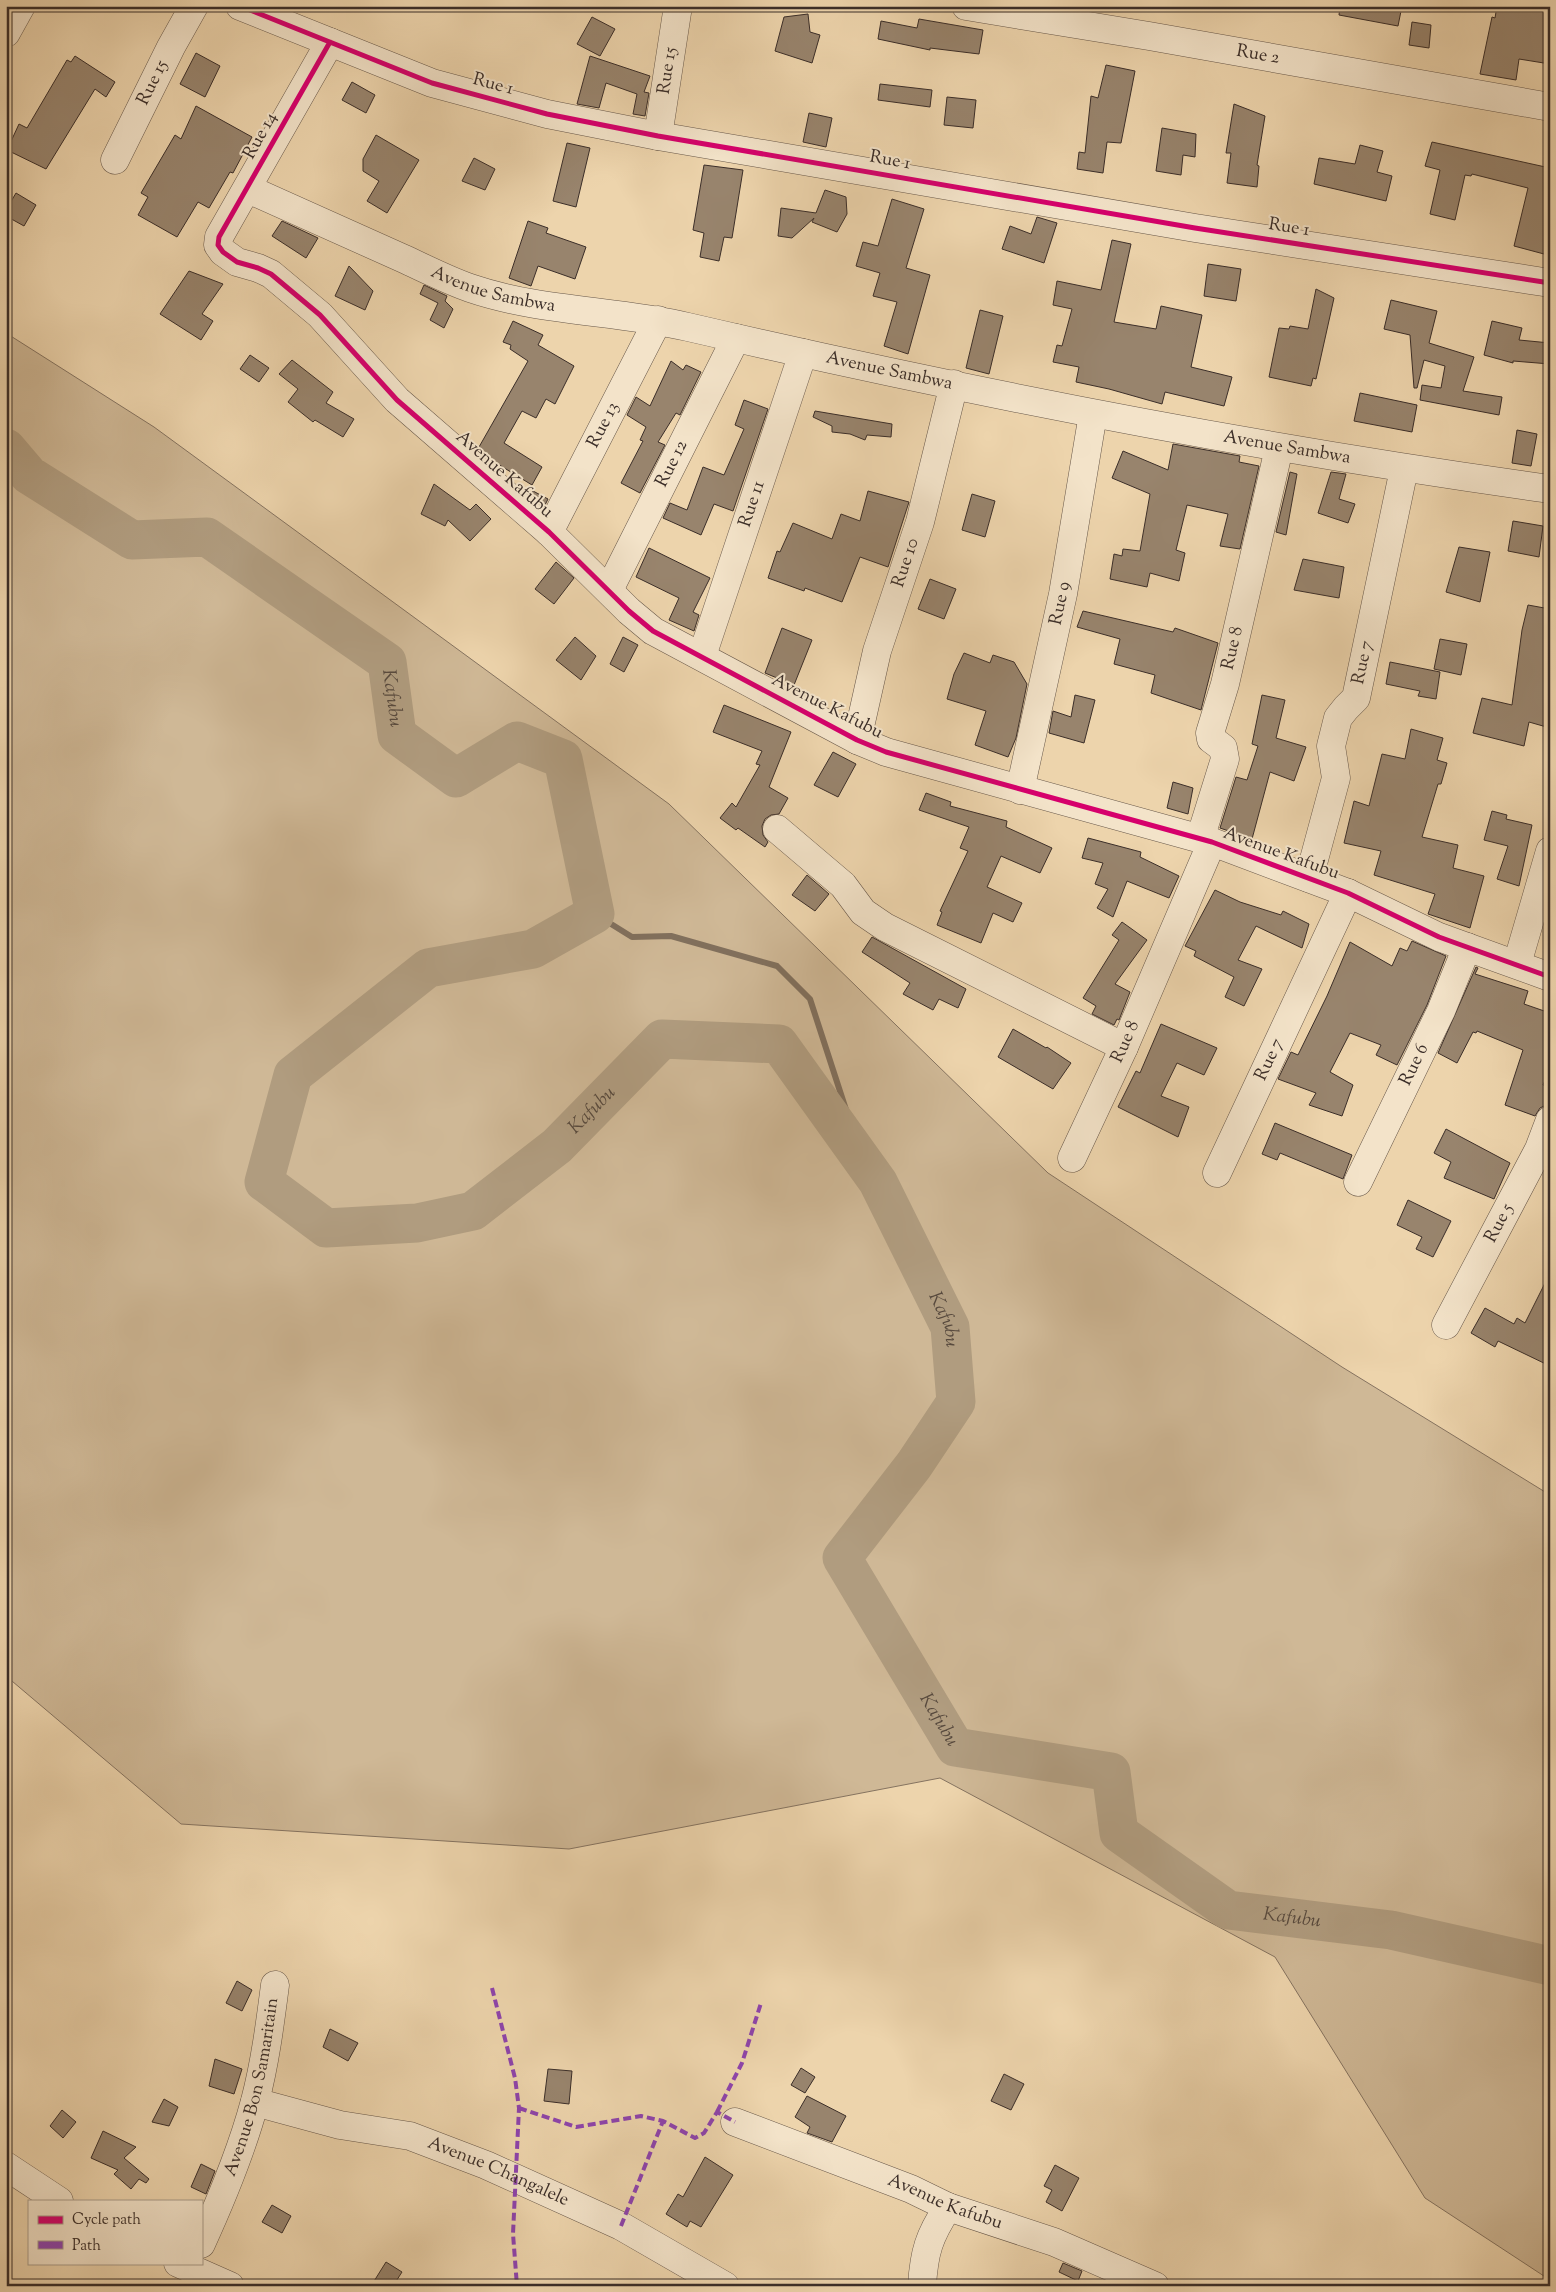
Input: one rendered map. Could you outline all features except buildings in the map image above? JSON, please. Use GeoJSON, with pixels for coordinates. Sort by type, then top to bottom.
{"type":"FeatureCollection","features":[{"type":"Feature","properties":{"kind":"street"},"geometry":{"type":"LineString","coordinates":[[6,33],[21,6]]}},
{"type":"Feature","properties":{"kind":"street","name":"Rue 15"},"geometry":{"type":"LineString","coordinates":[[115,160],[171,47],[194,6]]}},
{"type":"Feature","properties":{"kind":"street","name":"Rue 1"},"geometry":{"type":"LineString","coordinates":[[240,6],[432,83],[548,114],[658,136],[1195,228],[1550,283]]}},
{"type":"Feature","properties":{"kind":"street","name":"Rue 15"},"geometry":{"type":"LineString","coordinates":[[658,136],[678,6]]}},
{"type":"Feature","properties":{"kind":"street","name":"Rue 2"},"geometry":{"type":"LineString","coordinates":[[966,6],[1149,36],[1550,107]]}},
{"type":"Feature","properties":{"kind":"street","name":"Rue 14"},"geometry":{"type":"LineString","coordinates":[[218,245],[219,237],[330,42]]}},
{"type":"Feature","properties":{"kind":"street","name":"Avenue Sambwa"},"geometry":{"type":"LineString","coordinates":[[248,189],[469,287],[528,303],[658,320],[803,353],[1093,414],[1279,448],[1404,469],[1550,489]]}},
{"type":"Feature","properties":{"kind":"street","name":"Avenue Kafubu"},"geometry":{"type":"LineString","coordinates":[[218,245],[223,252],[238,262],[271,274],[320,315],[397,400],[549,532],[629,611],[653,631],[857,740],[886,752],[1206,841],[1348,893],[1439,937],[1550,977]]}},
{"type":"Feature","properties":{"kind":"street","name":"Rue 13"},"geometry":{"type":"LineString","coordinates":[[549,532],[658,320]]}},
{"type":"Feature","properties":{"kind":"street","name":"Rue 12"},"geometry":{"type":"LineString","coordinates":[[609,590],[736,338]]}},
{"type":"Feature","properties":{"kind":"street","name":"Rue 11"},"geometry":{"type":"LineString","coordinates":[[702,656],[803,353]]}},
{"type":"Feature","properties":{"kind":"street","name":"Rue 10"},"geometry":{"type":"LineString","coordinates":[[857,740],[876,651],[920,522],[954,384]]}},
{"type":"Feature","properties":{"kind":"street","name":"Rue 9"},"geometry":{"type":"LineString","coordinates":[[1020,790],[1063,594],[1093,414]]}},
{"type":"Feature","properties":{"kind":"street","name":"Rue 8"},"geometry":{"type":"LineString","coordinates":[[1072,1158],[1124,1047],[1206,841],[1225,759],[1224,748],[1211,739],[1210,733],[1225,684],[1279,448]]}},
{"type":"Feature","properties":{"kind":"street","name":"Rue 7"},"geometry":{"type":"LineString","coordinates":[[1309,878],[1336,778],[1331,746],[1338,718],[1356,698],[1404,469]]}},
{"type":"Feature","properties":{"kind":"street"},"geometry":{"type":"LineString","coordinates":[[777,829],[843,885],[863,912],[884,927],[1124,1047]]}},
{"type":"Feature","properties":{"kind":"street"},"geometry":{"type":"LineString","coordinates":[[1517,964],[1550,851]]}},
{"type":"Feature","properties":{"kind":"street","name":"Rue 7"},"geometry":{"type":"LineString","coordinates":[[1218,1173],[1348,893]]}},
{"type":"Feature","properties":{"kind":"street","name":"Rue 6"},"geometry":{"type":"LineString","coordinates":[[1358,1182],[1441,1012],[1468,947]]}},
{"type":"Feature","properties":{"kind":"street","name":"Rue 5"},"geometry":{"type":"LineString","coordinates":[[1446,1325],[1539,1149],[1550,1120]]}},
{"type":"Feature","properties":{"kind":"street","name":"Avenue Bon Samaritain"},"geometry":{"type":"LineString","coordinates":[[202,2242],[226,2189],[255,2102],[266,2052],[275,1984]]}},
{"type":"Feature","properties":{"kind":"street","name":"Avenue Changalele"},"geometry":{"type":"LineString","coordinates":[[255,2102],[340,2125],[410,2136],[486,2164],[621,2226],[725,2286]]}},
{"type":"Feature","properties":{"kind":"street","name":"Avenue Kafubu"},"geometry":{"type":"LineString","coordinates":[[735,2122],[911,2189],[948,2207],[1054,2242],[1155,2286]]}},
{"type":"Feature","properties":{"kind":"street"},"geometry":{"type":"LineString","coordinates":[[6,2166],[57,2200]]}},
{"type":"Feature","properties":{"kind":"street"},"geometry":{"type":"LineString","coordinates":[[922,2286],[924,2256],[936,2224],[948,2207]]}},
{"type":"Feature","properties":{"kind":"street"},"geometry":{"type":"LineString","coordinates":[[187,2265],[230,2286]]}},
{"type":"Feature","properties":{"kind":"shaded area"},"geometry":{"type":"Polygon","coordinates":[[[6,333],[154,427],[669,804],[1048,1173],[1342,1367],[1550,1495],[1550,2280],[1425,2198],[1275,1957],[940,1778],[569,1849],[181,1824],[6,1676],[6,333]]]}},
{"type":"Feature","properties":{"kind":"waterway","name":"Kafubu"},"geometry":{"type":"LineString","coordinates":[[6,448],[29,475],[132,540],[207,537],[387,662],[397,735],[456,778],[517,741],[563,759],[595,914],[533,949],[428,968],[293,1075],[264,1182],[326,1228],[417,1223],[473,1211],[557,1146],[662,1039],[779,1044],[878,1182],[950,1327],[956,1402],[914,1465],[842,1558],[955,1747],[1111,1772],[1119,1833],[1228,1910],[1391,1930],[1550,1966]]}},
{"type":"Feature","properties":{"kind":"waterway"},"geometry":{"type":"LineString","coordinates":[[595,914],[632,937],[671,936],[777,966],[810,999],[864,1165]]}},
{"type":"Feature","properties":{"kind":"marked path"},"geometry":{"type":"LineString","coordinates":[[492,1988],[515,2078],[519,2108],[513,2234],[517,2286]]}},
{"type":"Feature","properties":{"kind":"marked path"},"geometry":{"type":"LineString","coordinates":[[717,2112],[742,2063],[761,2003]]}},
{"type":"Feature","properties":{"kind":"marked path"},"geometry":{"type":"LineString","coordinates":[[519,2108],[576,2127],[641,2116],[663,2121],[695,2138],[704,2133],[717,2112],[735,2122]]}},
{"type":"Feature","properties":{"kind":"marked path"},"geometry":{"type":"LineString","coordinates":[[621,2226],[663,2121]]}},
{"type":"Feature","properties":{"kind":"cycle path"},"geometry":{"type":"LineString","coordinates":[[240,6],[432,83],[547,114],[658,136],[1195,228],[1550,283]]}},
{"type":"Feature","properties":{"kind":"cycle path"},"geometry":{"type":"LineString","coordinates":[[330,42],[219,237],[218,245],[223,252],[237,262],[271,274],[320,315],[397,400],[549,532],[629,611],[653,631],[857,740],[886,752],[1212,842],[1348,893],[1439,937],[1550,977]]}}]}
